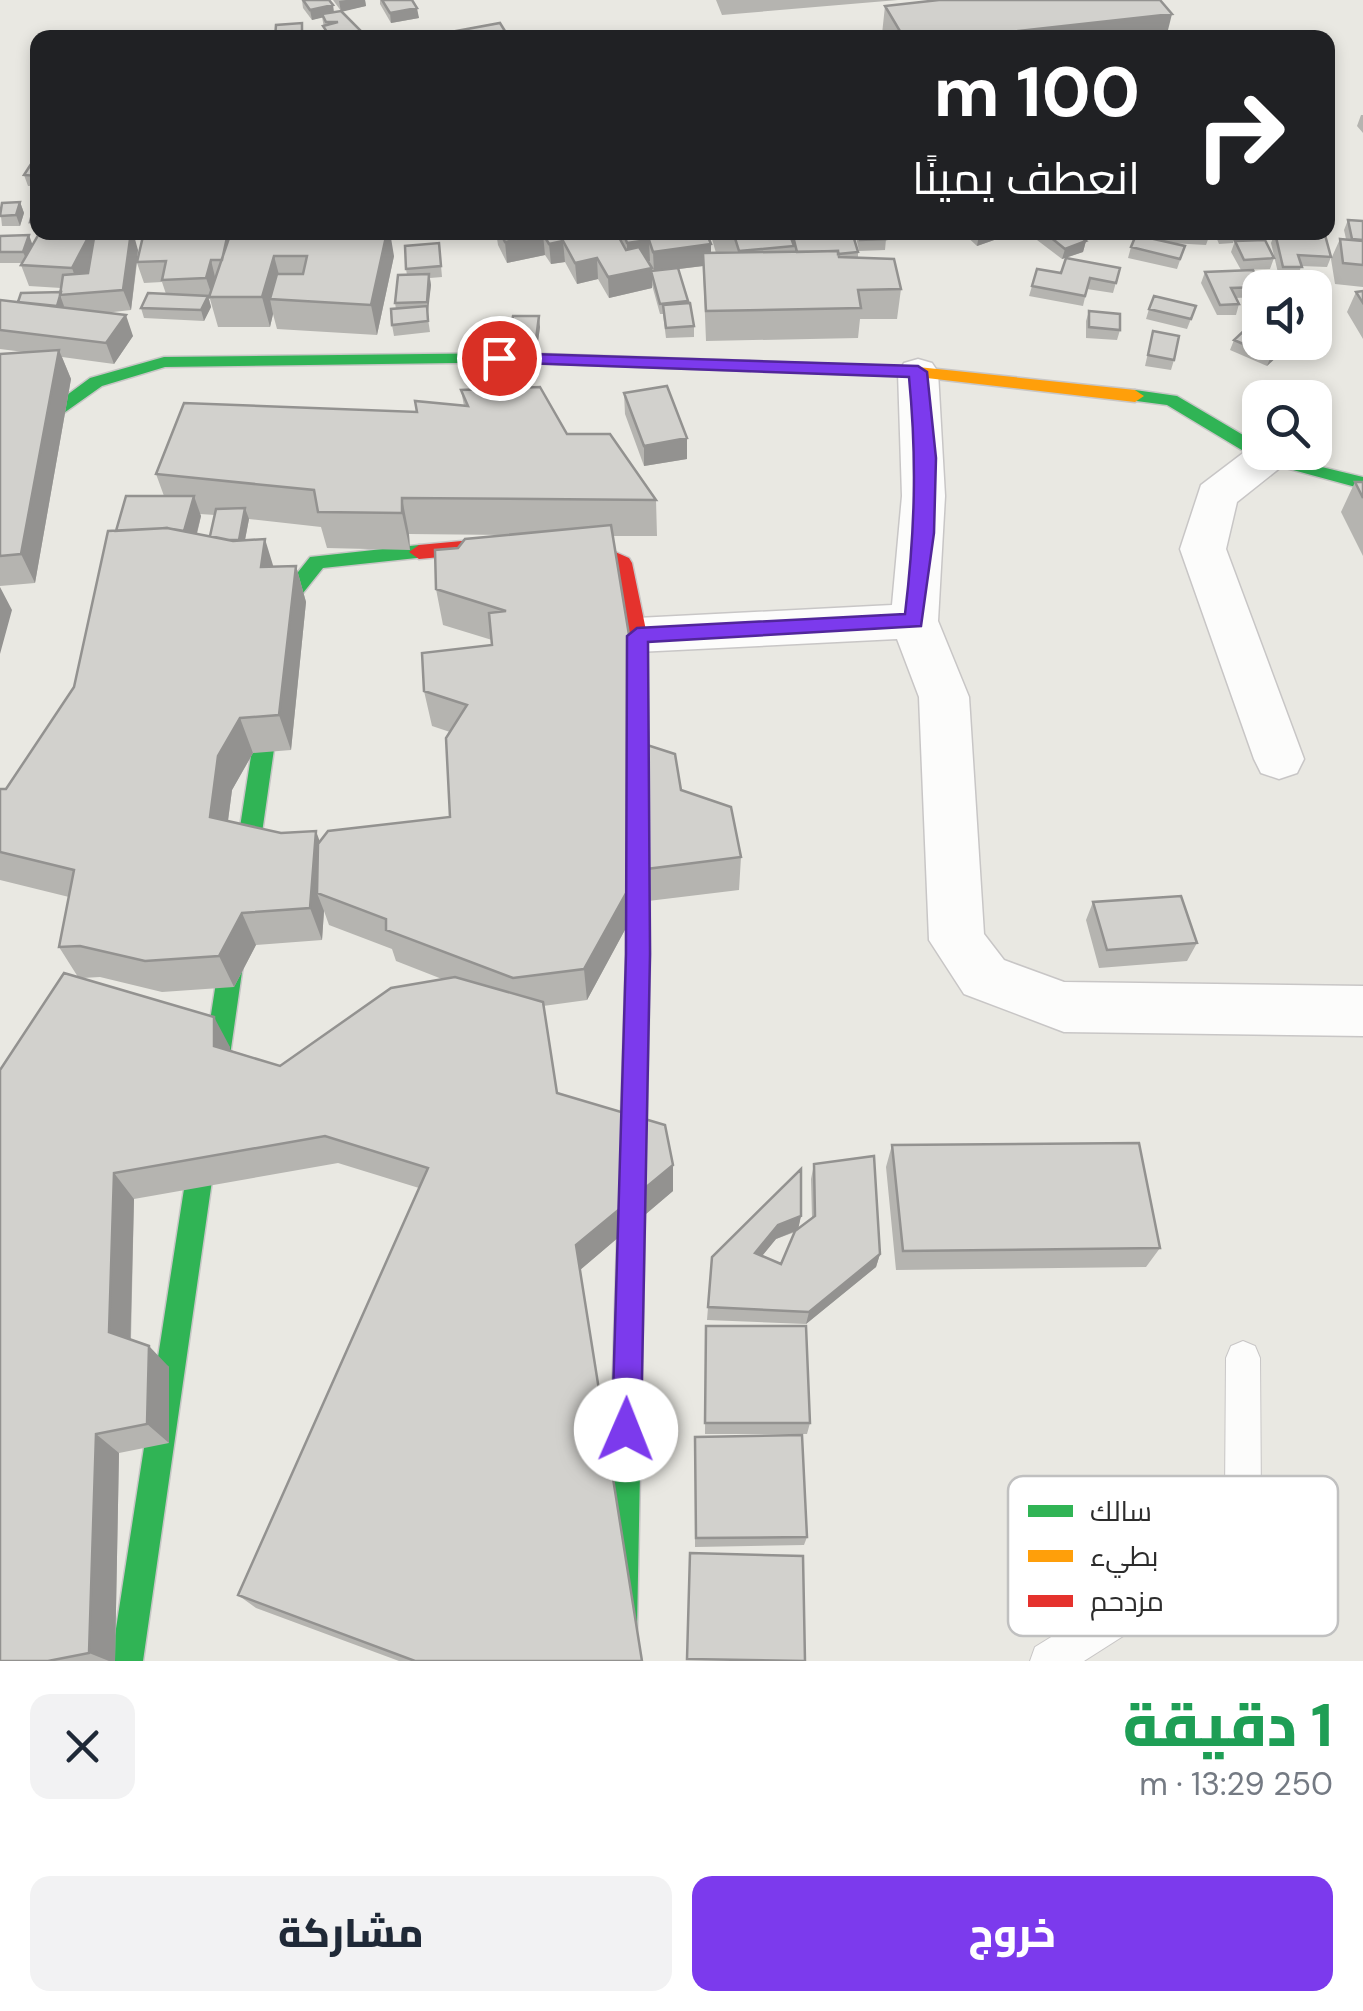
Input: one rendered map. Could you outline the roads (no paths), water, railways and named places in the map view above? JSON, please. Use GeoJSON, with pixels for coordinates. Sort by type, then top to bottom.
{"type":"FeatureCollection","features":[{"type":"Feature","properties":{"kind":"street"},"geometry":{"type":"LineString","coordinates":[[0,549],[53,412],[96,382],[164,362],[499,358],[918,372],[1171,400],[1242,443]]}},
{"type":"Feature","properties":{"kind":"street"},"geometry":{"type":"LineString","coordinates":[[918,372],[926,476],[925,533],[914,621],[944,697],[957,940],[984,977],[1064,1007],[1363,1011]]}},
{"type":"Feature","properties":{"kind":"street"},"geometry":{"type":"LineString","coordinates":[[1249,470],[1217,495],[1203,549],[1278,759]]}},
{"type":"Feature","properties":{"kind":"street"},"geometry":{"type":"LineString","coordinates":[[1314,470],[1363,483]]}},
{"type":"Feature","properties":{"kind":"street"},"geometry":{"type":"LineString","coordinates":[[127,1661],[284,601],[317,562],[516,543],[588,547],[622,563],[637,636],[638,954],[621,1628],[616,1661]]}},
{"type":"Feature","properties":{"kind":"street"},"geometry":{"type":"LineString","coordinates":[[637,636],[914,621]]}},
{"type":"Feature","properties":{"kind":"lane"},"geometry":{"type":"LineString","coordinates":[[1243,1358],[1243,1476]]}},
{"type":"Feature","properties":{"kind":"lane"},"geometry":{"type":"LineString","coordinates":[[1049,1661],[1088,1636]]}}]}
